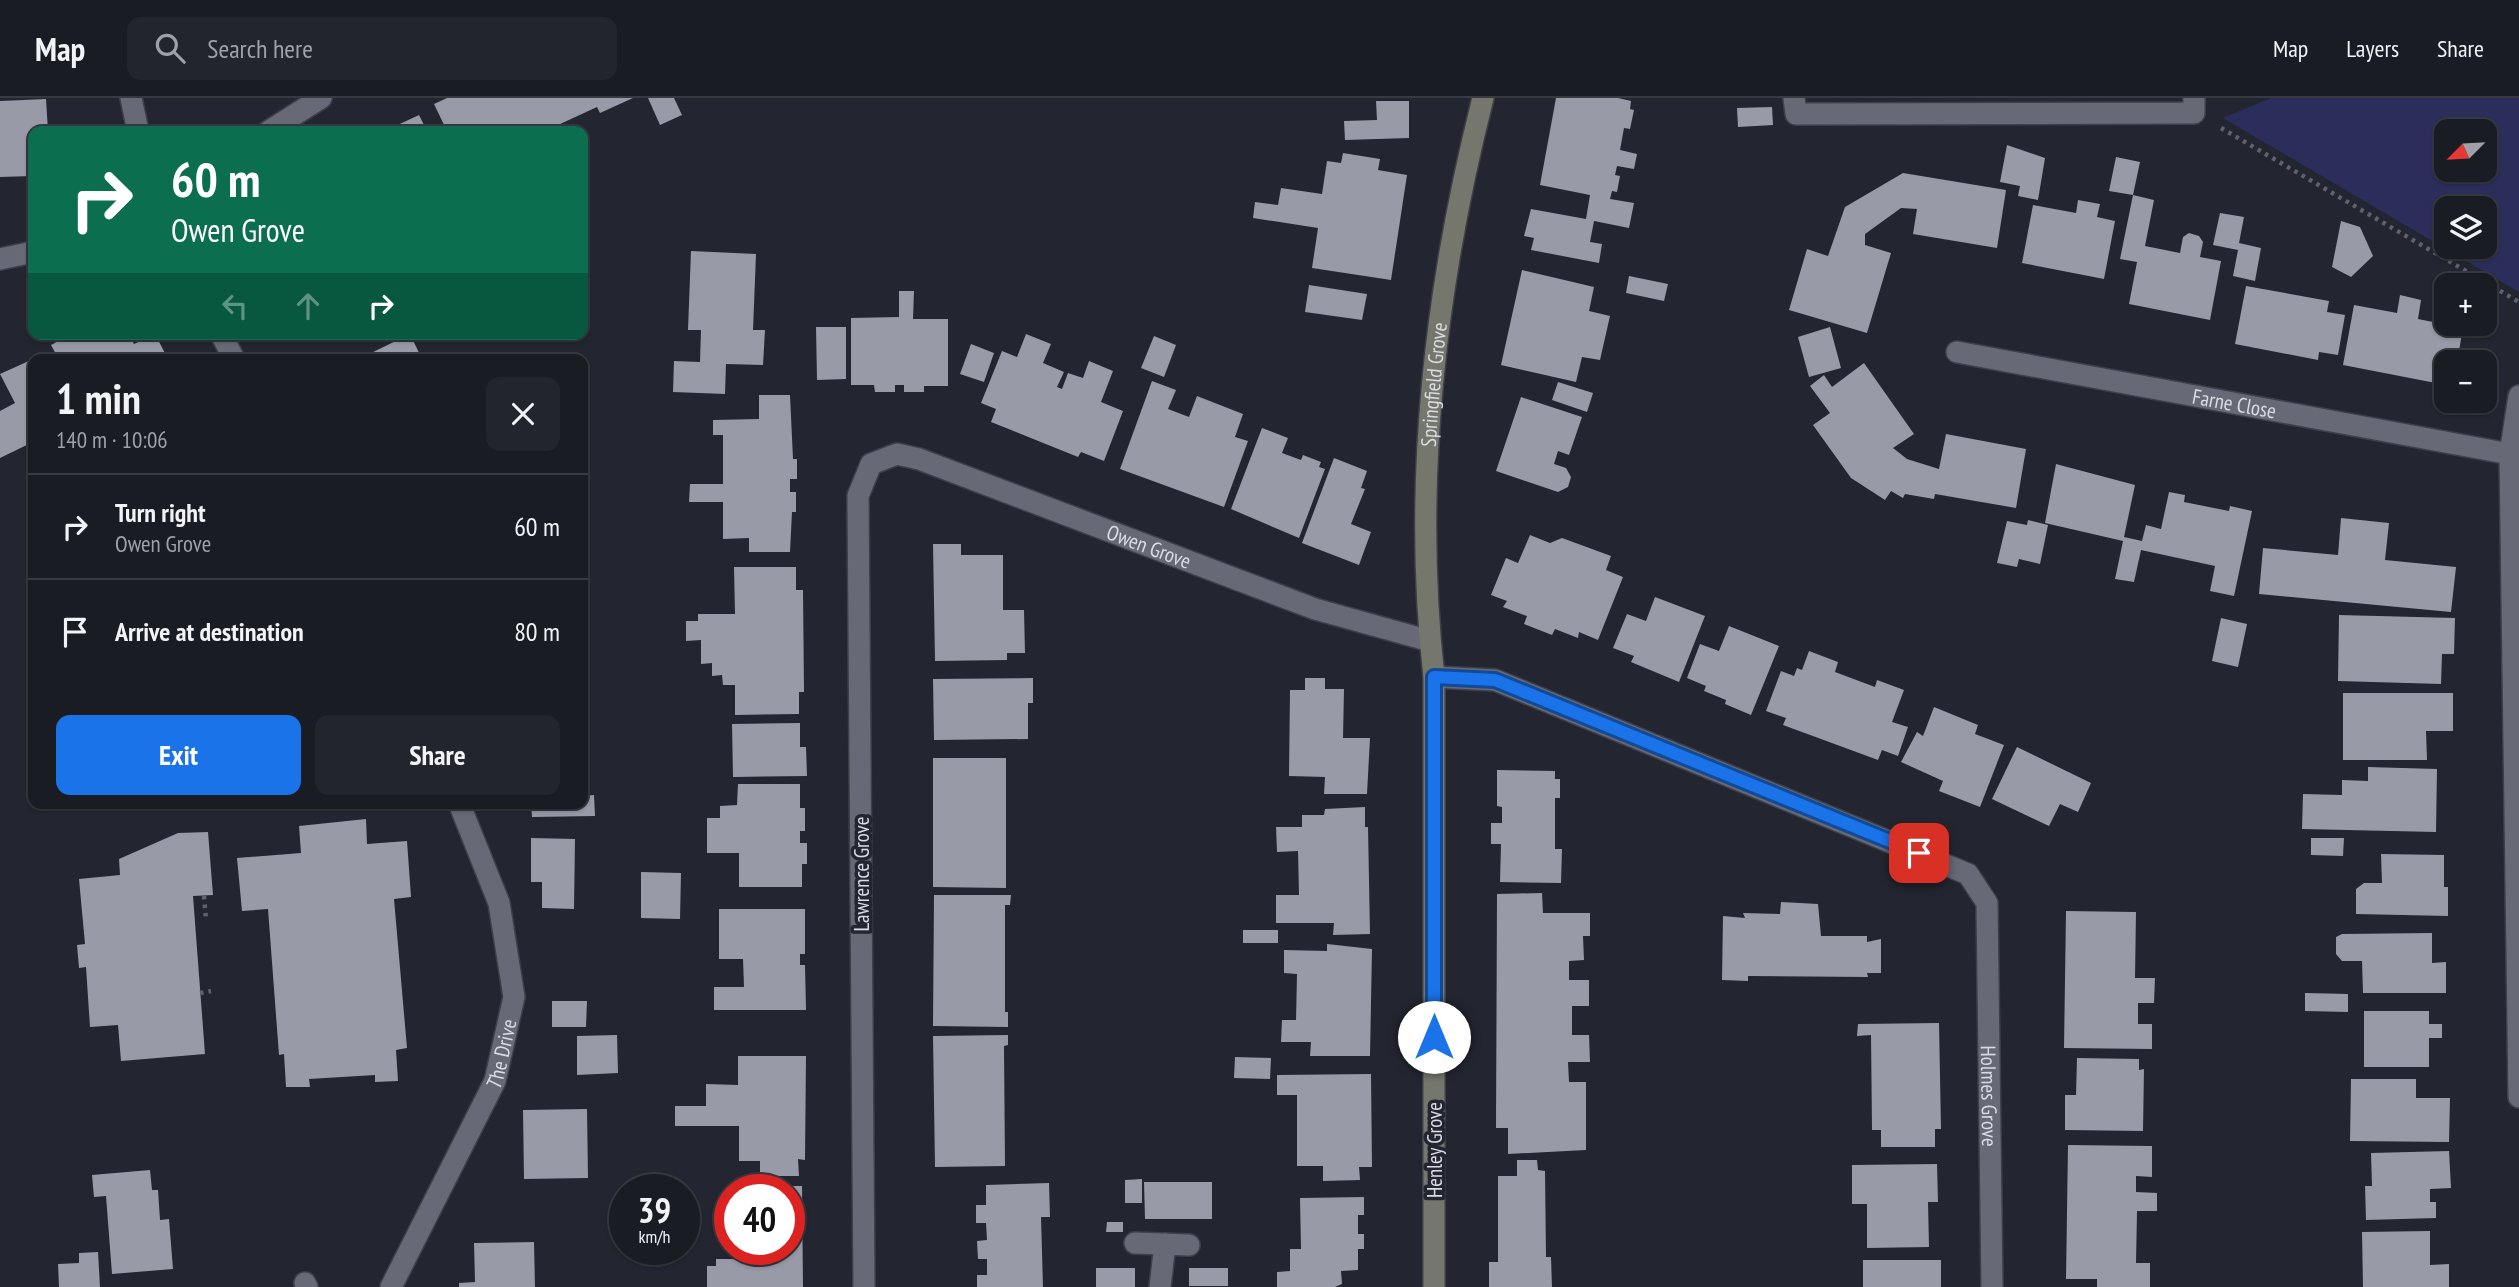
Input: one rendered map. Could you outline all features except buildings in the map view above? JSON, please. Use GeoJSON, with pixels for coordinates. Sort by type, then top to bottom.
{"type":"FeatureCollection","features":[{"type":"Feature","properties":{"kind":"street"},"geometry":{"type":"LineString","coordinates":[[131,98],[137,126]]}},
{"type":"Feature","properties":{"kind":"street"},"geometry":{"type":"LineString","coordinates":[[277,126],[321,98]]}},
{"type":"Feature","properties":{"kind":"street","name":"Springfield Grove"},"geometry":{"type":"LineString","coordinates":[[1434,677],[1426,578],[1427,449],[1438,317],[1460,189],[1483,98]]}},
{"type":"Feature","properties":{"kind":"street"},"geometry":{"type":"LineString","coordinates":[[1794,98],[1796,114],[2194,105]]}},
{"type":"Feature","properties":{"kind":"street"},"geometry":{"type":"LineString","coordinates":[[0,259],[28,253]]}},
{"type":"Feature","properties":{"kind":"street","name":"Farne Close"},"geometry":{"type":"LineString","coordinates":[[1956,352],[2510,454]]}},
{"type":"Feature","properties":{"kind":"street"},"geometry":{"type":"LineString","coordinates":[[2519,396],[2510,454],[2519,1097]]}},
{"type":"Feature","properties":{"kind":"street","name":"Owen Grove"},"geometry":{"type":"LineString","coordinates":[[871,464],[897,454],[919,459],[1315,609],[1430,641]]}},
{"type":"Feature","properties":{"kind":"street","name":"Lawrence Grove"},"geometry":{"type":"LineString","coordinates":[[863,1287],[858,496],[871,464]]}},
{"type":"Feature","properties":{"kind":"street","name":"Holmes Grove"},"geometry":{"type":"LineString","coordinates":[[1434,677],[1495,680],[1968,874],[1987,903],[1992,1287]]}},
{"type":"Feature","properties":{"kind":"street","name":"Henley Grove"},"geometry":{"type":"LineString","coordinates":[[1434,677],[1434,1287]]}},
{"type":"Feature","properties":{"kind":"street","name":"The Drive"},"geometry":{"type":"LineString","coordinates":[[391,1287],[495,1080],[514,997],[499,903],[461,809]]}},
{"type":"Feature","properties":{"kind":"street"},"geometry":{"type":"LineString","coordinates":[[1135,1243],[1189,1245]]}},
{"type":"Feature","properties":{"kind":"street"},"geometry":{"type":"LineString","coordinates":[[1160,1287],[1164,1244]]}},
{"type":"Feature","properties":{"kind":"path"},"geometry":{"type":"LineString","coordinates":[[2194,105],[2519,302]]}},
{"type":"Feature","properties":{"kind":"path"},"geometry":{"type":"LineString","coordinates":[[204,896],[206,920]]}},
{"type":"Feature","properties":{"kind":"path"},"geometry":{"type":"LineString","coordinates":[[200,993],[211,991]]}},
{"type":"Feature","properties":{"kind":"shaded area"},"geometry":{"type":"Polygon","coordinates":[[[2271,98],[2519,98],[2519,292],[2497,279],[2497,273],[2487,273],[2463,259],[2497,259],[2497,196],[2434,196],[2434,242],[2223,118],[2271,98]]]}},
{"type":"Feature","properties":{"kind":"route"},"geometry":{"type":"LineString","coordinates":[[1434,1037],[1434,677],[1495,680],[1919,853]]}}]}
